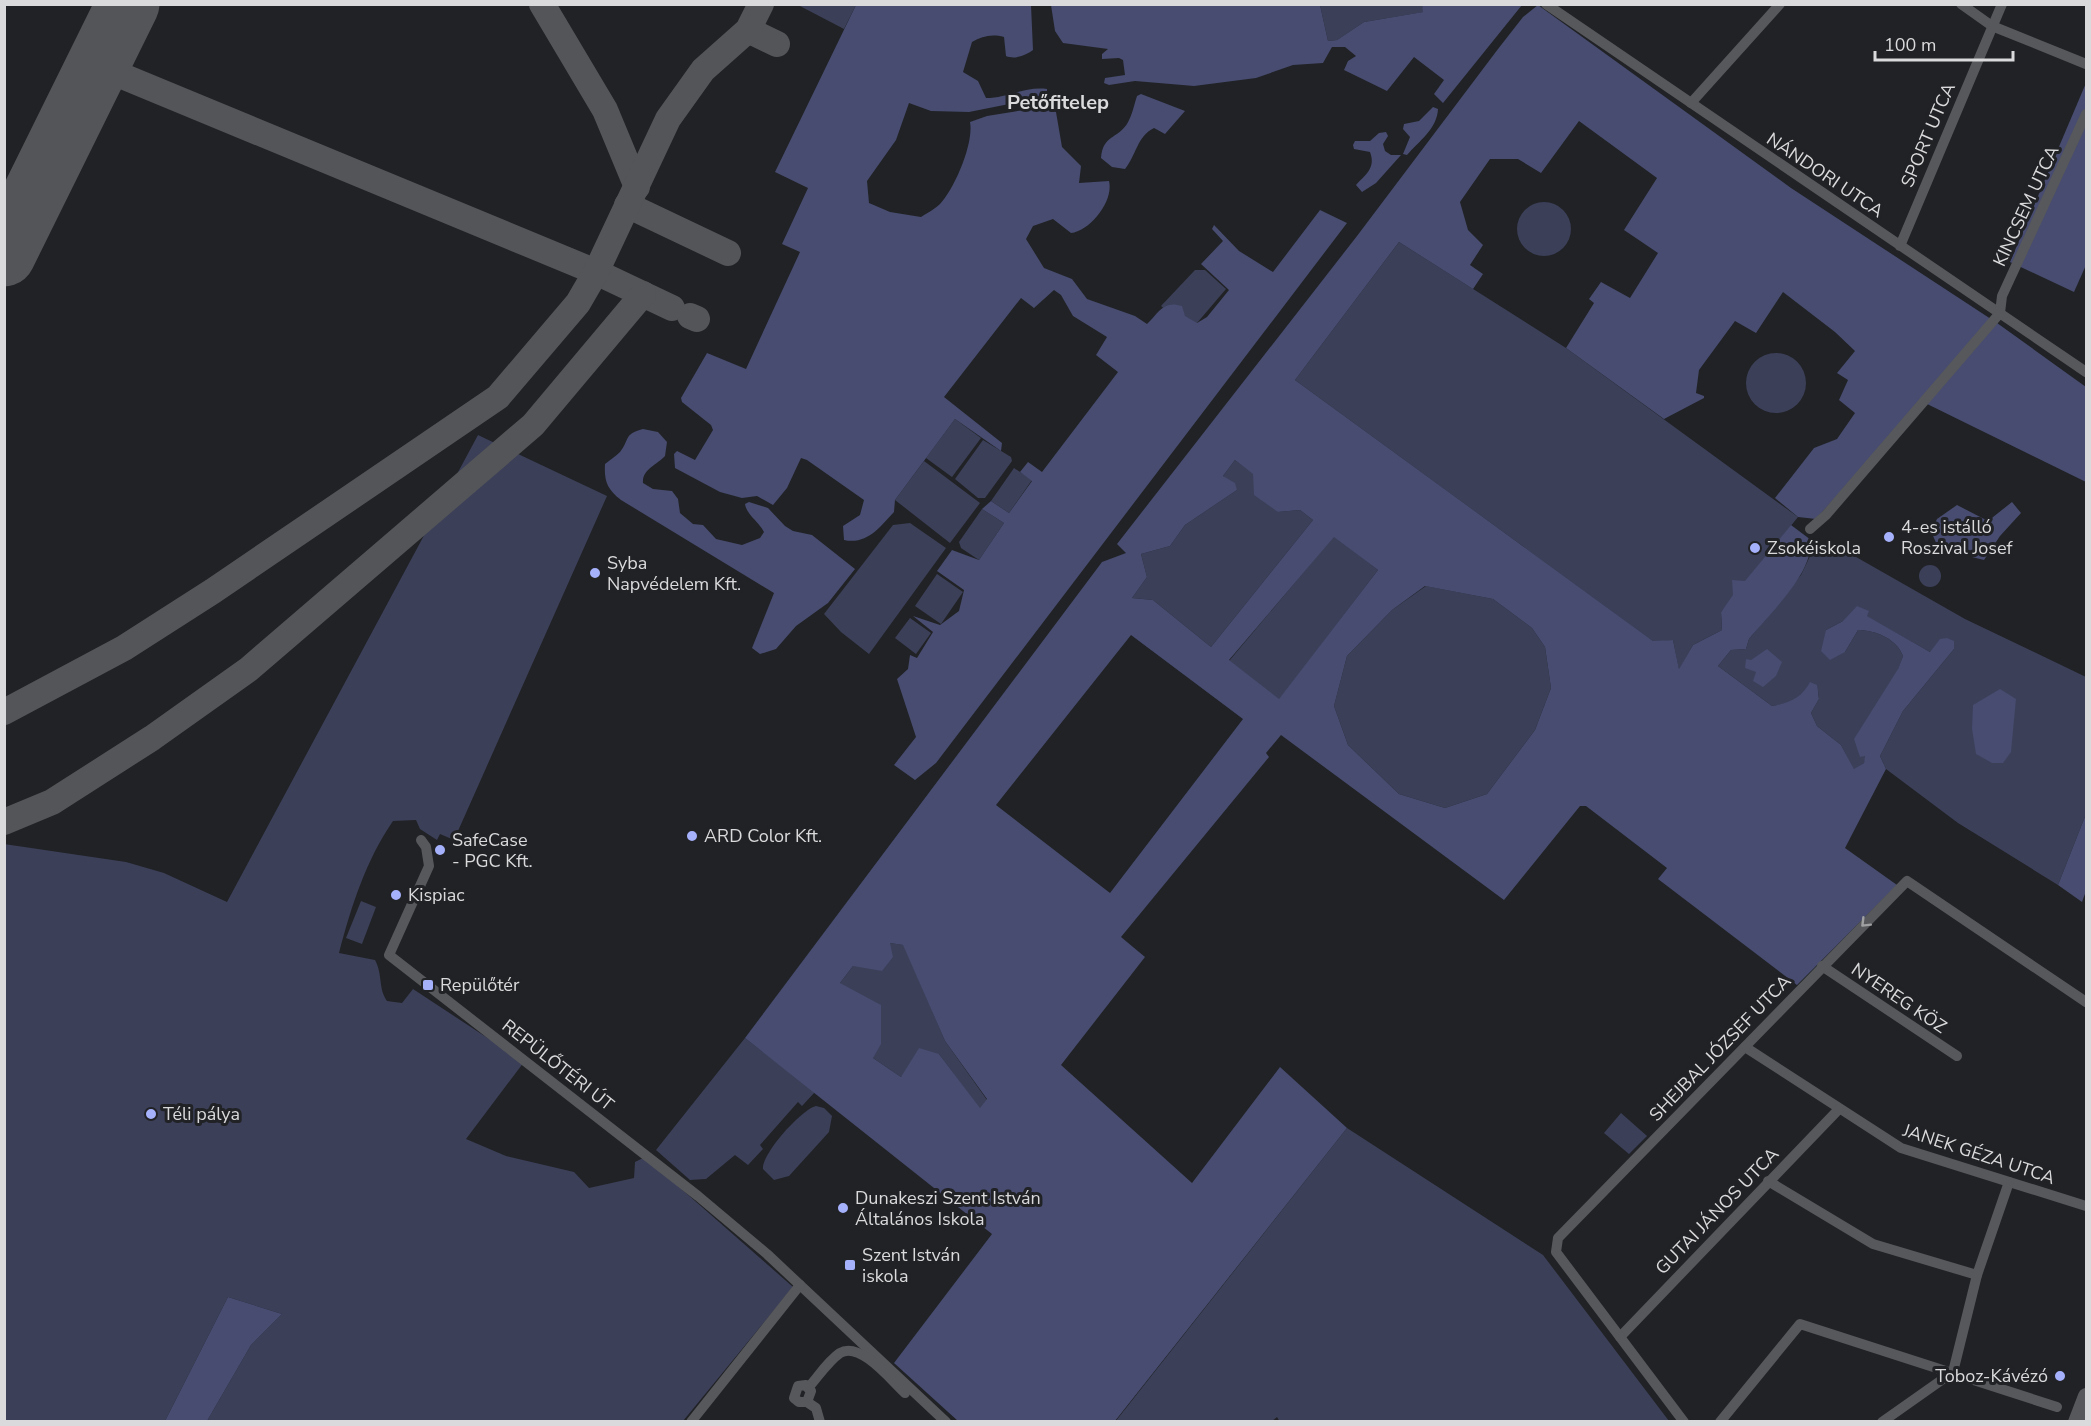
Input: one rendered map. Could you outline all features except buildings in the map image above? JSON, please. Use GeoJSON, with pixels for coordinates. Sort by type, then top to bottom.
{"type":"FeatureCollection","features":[{"type":"Feature","properties":{"kind":"main road"},"geometry":{"type":"LineString","coordinates":[[2076,1422],[2086,1396]]}},
{"type":"Feature","properties":{"kind":"street","name":"NÁNDORI UTCA"},"geometry":{"type":"LineString","coordinates":[[1546,4],[2086,372]]}},
{"type":"Feature","properties":{"kind":"street"},"geometry":{"type":"LineString","coordinates":[[1691,103],[1780,4]]}},
{"type":"Feature","properties":{"kind":"street"},"geometry":{"type":"LineString","coordinates":[[1961,4],[1992,26],[2086,64]]}},
{"type":"Feature","properties":{"kind":"street","name":"SPORT UTCA"},"geometry":{"type":"LineString","coordinates":[[1900,246],[2002,4]]}},
{"type":"Feature","properties":{"kind":"street","name":"KINCSEM UTCA"},"geometry":{"type":"LineString","coordinates":[[2000,313],[2002,296],[2086,114]]}},
{"type":"Feature","properties":{"kind":"street"},"geometry":{"type":"LineString","coordinates":[[1810,529],[1827,515],[2000,313]]}},
{"type":"Feature","properties":{"kind":"street","name":"REPÜLŐTÉRI ÚT"},"geometry":{"type":"LineString","coordinates":[[421,840],[426,847],[429,866],[389,955],[698,1196],[817,1300],[946,1422]]}},
{"type":"Feature","properties":{"kind":"street","name":"SHEJBAL JÓZSEF UTCA"},"geometry":{"type":"LineString","coordinates":[[1620,1337],[1556,1252],[1558,1238],[1906,882],[2086,1002]]}},
{"type":"Feature","properties":{"kind":"street","name":"NYEREG KÖZ"},"geometry":{"type":"LineString","coordinates":[[1822,966],[1957,1056]]}},
{"type":"Feature","properties":{"kind":"street","name":"JANEK GÉZA UTCA"},"geometry":{"type":"LineString","coordinates":[[1745,1047],[1901,1148],[2086,1206]]}},
{"type":"Feature","properties":{"kind":"street","name":"GUTAI JÁNOS UTCA"},"geometry":{"type":"LineString","coordinates":[[1620,1337],[1839,1109]]}},
{"type":"Feature","properties":{"kind":"street"},"geometry":{"type":"LineString","coordinates":[[1768,1181],[1873,1244],[1977,1275]]}},
{"type":"Feature","properties":{"kind":"street"},"geometry":{"type":"LineString","coordinates":[[1882,1422],[1953,1372],[1977,1275],[2009,1182]]}},
{"type":"Feature","properties":{"kind":"street"},"geometry":{"type":"LineString","coordinates":[[691,1422],[800,1285]]}},
{"type":"Feature","properties":{"kind":"street"},"geometry":{"type":"LineString","coordinates":[[785,1301],[804,1296],[817,1300]]}},
{"type":"Feature","properties":{"kind":"street"},"geometry":{"type":"LineString","coordinates":[[1720,1422],[1800,1324],[2057,1407]]}},
{"type":"Feature","properties":{"kind":"street"},"geometry":{"type":"LineString","coordinates":[[1620,1337],[1684,1422]]}},
{"type":"Feature","properties":{"kind":"street"},"geometry":{"type":"LineString","coordinates":[[820,1422],[816,1408],[794,1398],[795,1389],[806,1385],[808,1388],[838,1354],[849,1350],[860,1352],[936,1422]]}},
{"type":"Feature","properties":{"kind":"shaded area"},"geometry":{"type":"Polygon","coordinates":[[[798,5],[856,5],[844,29],[798,5]]]}},
{"type":"Feature","properties":{"kind":"shaded area"},"geometry":{"type":"Polygon","coordinates":[[[856,5],[1031,5],[1033,50],[1027,54],[1009,57],[1006,56],[1004,37],[983,37],[972,42],[963,72],[978,81],[986,98],[1031,89],[1047,89],[1044,97],[969,112],[931,111],[909,103],[896,140],[867,181],[869,203],[890,212],[921,217],[940,204],[952,187],[966,153],[970,122],[987,116],[1049,106],[1056,112],[1062,147],[1081,166],[1079,183],[1109,181],[1110,189],[1099,214],[1086,227],[1071,233],[1053,219],[1033,226],[1026,239],[1044,268],[1072,279],[1087,299],[1135,316],[1147,324],[1162,308],[1171,305],[1182,306],[1185,316],[1197,323],[1207,317],[1229,290],[1201,264],[1223,241],[1212,229],[1214,225],[1239,251],[1273,272],[1320,210],[1347,223],[936,763],[915,780],[894,765],[916,737],[897,679],[908,669],[910,655],[917,658],[933,632],[913,616],[940,625],[959,611],[964,590],[937,571],[952,550],[979,560],[1004,523],[982,509],[991,501],[1009,513],[1032,481],[1020,472],[1028,462],[1042,472],[1118,372],[1096,355],[1107,337],[1073,316],[1061,295],[1054,290],[1034,308],[1021,298],[944,397],[1002,443],[1001,451],[955,419],[895,500],[894,512],[872,534],[860,540],[844,540],[843,526],[860,515],[864,500],[807,460],[801,458],[787,488],[773,505],[757,496],[742,498],[720,492],[675,468],[674,454],[677,451],[695,460],[713,430],[711,425],[682,402],[681,398],[707,353],[746,369],[800,252],[782,244],[808,188],[775,172],[856,5]]]}},
{"type":"Feature","properties":{"kind":"shaded area"},"geometry":{"type":"Polygon","coordinates":[[[1051,5],[1320,5],[1328,41],[1337,40],[1364,22],[1423,12],[1422,5],[1522,5],[1443,103],[1434,94],[1444,80],[1414,57],[1387,91],[1344,70],[1348,61],[1356,56],[1345,47],[1332,47],[1323,63],[1293,65],[1256,78],[1194,86],[1135,81],[1109,85],[1104,83],[1105,78],[1125,75],[1123,60],[1119,58],[1102,59],[1102,54],[1108,49],[1063,43],[1055,31],[1051,5]]]}},
{"type":"Feature","properties":{"kind":"shaded area"},"geometry":{"type":"Polygon","coordinates":[[[1320,5],[1422,5],[1424,12],[1364,22],[1337,40],[1328,41],[1320,5]]]}},
{"type":"Feature","properties":{"kind":"shaded area"},"geometry":{"type":"Polygon","coordinates":[[[1538,5],[1791,188],[1997,323],[2086,387],[2086,482],[1921,401],[1816,519],[1798,517],[1775,498],[1814,448],[1837,439],[1855,413],[1839,400],[1848,380],[1837,373],[1855,351],[1835,332],[1783,292],[1756,333],[1735,321],[1699,370],[1696,393],[1704,398],[1664,419],[1566,348],[1594,303],[1589,299],[1601,282],[1630,298],[1658,253],[1624,230],[1657,178],[1579,121],[1541,173],[1518,159],[1490,159],[1460,202],[1468,230],[1483,245],[1470,265],[1483,274],[1473,289],[1399,242],[1295,380],[1653,641],[1673,640],[1679,669],[1693,645],[1722,630],[1721,612],[1733,595],[1732,580],[1745,581],[1791,525],[1811,540],[1810,553],[1805,566],[1789,592],[1749,639],[1746,649],[1731,650],[1718,666],[1772,706],[1795,698],[1810,682],[1817,685],[1819,699],[1811,713],[1817,726],[1841,745],[1854,769],[1864,763],[1865,756],[1860,757],[1854,739],[1898,669],[1903,656],[1891,640],[1871,632],[1858,630],[1845,652],[1830,660],[1821,651],[1826,630],[1843,621],[1857,606],[1869,611],[1867,616],[1930,652],[1940,639],[1947,638],[1954,641],[1954,649],[1903,711],[1880,756],[1886,769],[1845,848],[1897,885],[1797,985],[1658,879],[1667,868],[1586,806],[1580,806],[1504,900],[1281,735],[1266,753],[1269,757],[1121,937],[1145,957],[1061,1065],[1192,1183],[1280,1067],[1347,1128],[1115,1421],[958,1421],[894,1363],[992,1234],[745,1038],[1102,562],[1126,553],[1117,544],[1357,236],[1523,17],[1538,5]],[[1235,460],[1223,476],[1235,483],[1237,490],[1185,525],[1170,546],[1141,554],[1147,577],[1132,598],[1153,600],[1211,647],[1313,520],[1300,510],[1278,512],[1254,495],[1253,474],[1235,460]],[[1334,537],[1229,660],[1279,699],[1378,570],[1334,537]],[[1425,586],[1392,610],[1347,656],[1334,706],[1348,745],[1399,794],[1445,808],[1487,794],[1535,730],[1551,688],[1545,647],[1532,628],[1493,599],[1425,586]],[[1131,635],[996,805],[1110,893],[1243,719],[1131,635]],[[890,943],[893,957],[882,971],[853,966],[840,983],[881,1005],[881,1044],[873,1058],[901,1077],[919,1048],[939,1054],[980,1108],[987,1099],[945,1041],[903,945],[890,943]]]}},
{"type":"Feature","properties":{"kind":"shaded area"},"geometry":{"type":"Polygon","coordinates":[[[2086,83],[2086,265],[2074,292],[2010,262],[2086,83]]]}},
{"type":"Feature","properties":{"kind":"shaded area"},"geometry":{"type":"Polygon","coordinates":[[[1141,94],[1185,111],[1165,134],[1154,128],[1148,132],[1140,141],[1125,169],[1112,167],[1101,158],[1104,145],[1127,124],[1137,96],[1141,94]]]}},
{"type":"Feature","properties":{"kind":"shaded area"},"geometry":{"type":"Polygon","coordinates":[[[1433,107],[1438,109],[1431,129],[1407,155],[1403,154],[1410,137],[1403,129],[1404,124],[1419,121],[1433,107]]]}},
{"type":"Feature","properties":{"kind":"shaded area"},"geometry":{"type":"Polygon","coordinates":[[[1386,132],[1388,136],[1383,144],[1385,151],[1391,155],[1401,155],[1376,183],[1362,192],[1356,185],[1371,167],[1372,158],[1370,152],[1354,149],[1353,145],[1355,141],[1370,141],[1379,133],[1386,132]]]}},
{"type":"Feature","properties":{"kind":"shaded area"},"geometry":{"type":"Polygon","coordinates":[[[1544,202],[1554,204],[1563,210],[1569,219],[1571,229],[1569,239],[1563,248],[1554,254],[1544,256],[1534,254],[1525,248],[1519,239],[1517,229],[1519,219],[1525,210],[1534,204],[1544,202]]]}},
{"type":"Feature","properties":{"kind":"shaded area"},"geometry":{"type":"Polygon","coordinates":[[[1399,242],[1566,348],[1798,517],[1721,612],[1722,630],[1693,645],[1679,670],[1673,640],[1654,642],[1295,380],[1399,242]]]}},
{"type":"Feature","properties":{"kind":"shaded area"},"geometry":{"type":"Polygon","coordinates":[[[1195,270],[1205,270],[1226,289],[1191,330],[1161,306],[1195,270]]]}},
{"type":"Feature","properties":{"kind":"shaded area"},"geometry":{"type":"Polygon","coordinates":[[[1776,353],[1793,358],[1801,366],[1806,383],[1801,400],[1793,408],[1776,413],[1759,408],[1751,400],[1746,383],[1751,366],[1759,358],[1776,353]]]}},
{"type":"Feature","properties":{"kind":"shaded area"},"geometry":{"type":"Polygon","coordinates":[[[955,419],[981,438],[952,477],[926,458],[955,419]]]}},
{"type":"Feature","properties":{"kind":"shaded area"},"geometry":{"type":"Polygon","coordinates":[[[643,429],[658,432],[667,442],[665,456],[647,471],[643,483],[653,489],[672,491],[678,499],[680,513],[693,524],[703,525],[716,539],[742,545],[760,538],[764,532],[746,508],[745,504],[749,502],[768,508],[793,531],[812,535],[855,569],[828,603],[796,626],[776,649],[760,654],[752,648],[774,593],[621,500],[612,492],[606,480],[605,464],[620,452],[632,433],[643,429]]]}},
{"type":"Feature","properties":{"kind":"shaded area"},"geometry":{"type":"Polygon","coordinates":[[[478,435],[607,496],[454,840],[440,834],[437,840],[420,829],[416,820],[393,821],[383,836],[360,884],[339,953],[375,960],[382,991],[387,1001],[402,1003],[413,989],[524,1062],[466,1139],[506,1156],[574,1172],[589,1188],[634,1178],[635,1162],[645,1157],[793,1287],[683,1421],[207,1421],[251,1345],[282,1314],[228,1297],[165,1421],[5,1421],[4,844],[126,862],[164,873],[227,902],[478,435]]]}},
{"type":"Feature","properties":{"kind":"shaded area"},"geometry":{"type":"Polygon","coordinates":[[[983,440],[1011,457],[1012,461],[985,498],[978,498],[955,479],[983,440]]]}},
{"type":"Feature","properties":{"kind":"shaded area"},"geometry":{"type":"Polygon","coordinates":[[[1235,460],[1254,474],[1278,512],[1300,510],[1313,520],[1211,647],[1153,600],[1132,598],[1147,577],[1141,554],[1170,546],[1185,525],[1237,490],[1223,476],[1235,460]]]}},
{"type":"Feature","properties":{"kind":"shaded area"},"geometry":{"type":"Polygon","coordinates":[[[924,461],[980,503],[950,543],[895,500],[924,461]]]}},
{"type":"Feature","properties":{"kind":"shaded area"},"geometry":{"type":"Polygon","coordinates":[[[1014,468],[1032,480],[1009,513],[991,501],[1014,468]]]}},
{"type":"Feature","properties":{"kind":"shaded area"},"geometry":{"type":"Polygon","coordinates":[[[2012,502],[2021,513],[2000,536],[1984,560],[1972,557],[1965,546],[1937,545],[1931,531],[1937,519],[1957,505],[1988,521],[2012,502]]]}},
{"type":"Feature","properties":{"kind":"shaded area"},"geometry":{"type":"Polygon","coordinates":[[[982,509],[1004,523],[979,560],[961,548],[959,542],[982,509]]]}},
{"type":"Feature","properties":{"kind":"shaded area"},"geometry":{"type":"Polygon","coordinates":[[[910,523],[946,548],[869,654],[841,632],[824,614],[893,525],[910,523]]]}},
{"type":"Feature","properties":{"kind":"shaded area"},"geometry":{"type":"Polygon","coordinates":[[[1334,536],[1378,570],[1279,700],[1229,661],[1334,536]]]}},
{"type":"Feature","properties":{"kind":"shaded area"},"geometry":{"type":"Polygon","coordinates":[[[1828,541],[1965,619],[2086,677],[2086,814],[2058,885],[1958,823],[1886,769],[1880,756],[1903,711],[1954,649],[1930,652],[1866,616],[1843,621],[1826,630],[1845,652],[1858,630],[1865,630],[1891,640],[1903,656],[1864,763],[1854,770],[1841,745],[1817,726],[1811,713],[1819,699],[1818,692],[1808,688],[1791,703],[1772,706],[1718,666],[1731,650],[1746,649],[1749,639],[1801,575],[1812,552],[1820,551],[1828,541]]]}},
{"type":"Feature","properties":{"kind":"shaded area"},"geometry":{"type":"Polygon","coordinates":[[[1930,565],[1938,568],[1941,576],[1938,584],[1930,587],[1922,584],[1919,576],[1922,568],[1930,565]]]}},
{"type":"Feature","properties":{"kind":"shaded area"},"geometry":{"type":"Polygon","coordinates":[[[937,574],[963,592],[941,624],[915,606],[937,574]]]}},
{"type":"Feature","properties":{"kind":"shaded area"},"geometry":{"type":"Polygon","coordinates":[[[1426,586],[1493,599],[1532,628],[1545,647],[1551,688],[1535,730],[1487,794],[1445,808],[1399,794],[1348,745],[1334,706],[1347,656],[1392,610],[1426,586]]]}},
{"type":"Feature","properties":{"kind":"shaded area"},"geometry":{"type":"Polygon","coordinates":[[[910,618],[931,633],[916,654],[895,638],[910,618]]]}},
{"type":"Feature","properties":{"kind":"shaded area"},"geometry":{"type":"Polygon","coordinates":[[[1767,649],[1782,662],[1776,676],[1763,687],[1753,681],[1756,672],[1745,668],[1746,659],[1751,660],[1767,649]]]}},
{"type":"Feature","properties":{"kind":"shaded area"},"geometry":{"type":"Polygon","coordinates":[[[2000,689],[2016,699],[2011,752],[2003,763],[1992,763],[1976,754],[1972,729],[1973,705],[2000,689]]]}},
{"type":"Feature","properties":{"kind":"shaded area"},"geometry":{"type":"Polygon","coordinates":[[[2086,814],[2086,891],[2082,902],[2058,885],[2086,814]]]}},
{"type":"Feature","properties":{"kind":"shaded area"},"geometry":{"type":"Polygon","coordinates":[[[361,901],[376,907],[362,944],[346,938],[361,901]]]}},
{"type":"Feature","properties":{"kind":"shaded area"},"geometry":{"type":"Polygon","coordinates":[[[890,943],[904,945],[945,1041],[987,1100],[980,1109],[939,1054],[901,1077],[873,1058],[840,983],[853,966],[890,943]]]}},
{"type":"Feature","properties":{"kind":"shaded area"},"geometry":{"type":"Polygon","coordinates":[[[745,1038],[815,1092],[802,1106],[798,1102],[760,1145],[763,1149],[748,1165],[735,1155],[706,1179],[690,1180],[656,1150],[745,1038]]]}},
{"type":"Feature","properties":{"kind":"shaded area"},"geometry":{"type":"Polygon","coordinates":[[[816,1106],[824,1108],[832,1116],[829,1132],[789,1176],[774,1180],[763,1169],[768,1153],[793,1123],[816,1106]]]}},
{"type":"Feature","properties":{"kind":"shaded area"},"geometry":{"type":"Polygon","coordinates":[[[1621,1113],[1647,1136],[1629,1154],[1604,1133],[1621,1113]]]}},
{"type":"Feature","properties":{"kind":"shaded area"},"geometry":{"type":"Polygon","coordinates":[[[1347,1128],[1543,1255],[1669,1421],[1280,1422],[1277,1417],[1271,1422],[1115,1422],[1347,1128]]]}},
{"type":"Feature","properties":{"kind":"shaded area"},"geometry":{"type":"Polygon","coordinates":[[[228,1297],[282,1314],[251,1345],[207,1421],[165,1421],[228,1297]]]}},
{"type":"Feature","properties":{"kind":"taxiway"},"geometry":{"type":"LineString","coordinates":[[542,4],[605,110],[637,187]]}},
{"type":"Feature","properties":{"kind":"taxiway"},"geometry":{"type":"LineString","coordinates":[[4,712],[124,648],[213,591],[498,397],[578,303],[596,272],[668,119],[703,70],[748,30],[761,4]]}},
{"type":"Feature","properties":{"kind":"taxiway"},"geometry":{"type":"LineString","coordinates":[[748,30],[777,44]]}},
{"type":"Feature","properties":{"kind":"taxiway"},"geometry":{"type":"LineString","coordinates":[[98,66],[596,272],[672,308]]}},
{"type":"Feature","properties":{"kind":"taxiway"},"geometry":{"type":"LineString","coordinates":[[627,205],[728,253]]}},
{"type":"Feature","properties":{"kind":"taxiway"},"geometry":{"type":"LineString","coordinates":[[4,822],[52,802],[152,738],[249,669],[533,425],[643,294]]}},
{"type":"Feature","properties":{"kind":"taxiway"},"geometry":{"type":"LineString","coordinates":[[690,316],[697,319]]}},
{"type":"Feature","properties":{"kind":"runway"},"geometry":{"type":"LineString","coordinates":[[4,255],[128,4]]}},
{"type":"Feature","properties":{"kind":"place","name":"4-es istálló Roszival Josef"},"geometry":{"type":"Point","coordinates":[1889,537]}},
{"type":"Feature","properties":{"kind":"place","name":"Zsokéiskola"},"geometry":{"type":"Point","coordinates":[1755,548]}},
{"type":"Feature","properties":{"kind":"place","name":"Syba Napvédelem Kft."},"geometry":{"type":"Point","coordinates":[595,573]}},
{"type":"Feature","properties":{"kind":"place","name":"ARD Color Kft."},"geometry":{"type":"Point","coordinates":[692,836]}},
{"type":"Feature","properties":{"kind":"place","name":"SafeCase - PGC Kft."},"geometry":{"type":"Point","coordinates":[440,850]}},
{"type":"Feature","properties":{"kind":"place","name":"Kispiac"},"geometry":{"type":"Point","coordinates":[396,895]}},
{"type":"Feature","properties":{"kind":"place","name":"Repülőtér"},"geometry":{"type":"Point","coordinates":[428,985]}},
{"type":"Feature","properties":{"kind":"place","name":"Téli pálya"},"geometry":{"type":"Point","coordinates":[151,1114]}},
{"type":"Feature","properties":{"kind":"place","name":"Dunakeszi Szent István Általános Iskola"},"geometry":{"type":"Point","coordinates":[843,1208]}},
{"type":"Feature","properties":{"kind":"place","name":"Szent István iskola"},"geometry":{"type":"Point","coordinates":[850,1265]}},
{"type":"Feature","properties":{"kind":"place","name":"Toboz-Kávézó"},"geometry":{"type":"Point","coordinates":[2060,1376]}},
{"type":"Feature","properties":{"kind":"district","name":"Petőfitelep"},"geometry":{"type":"Point","coordinates":[1058,102]}}]}
